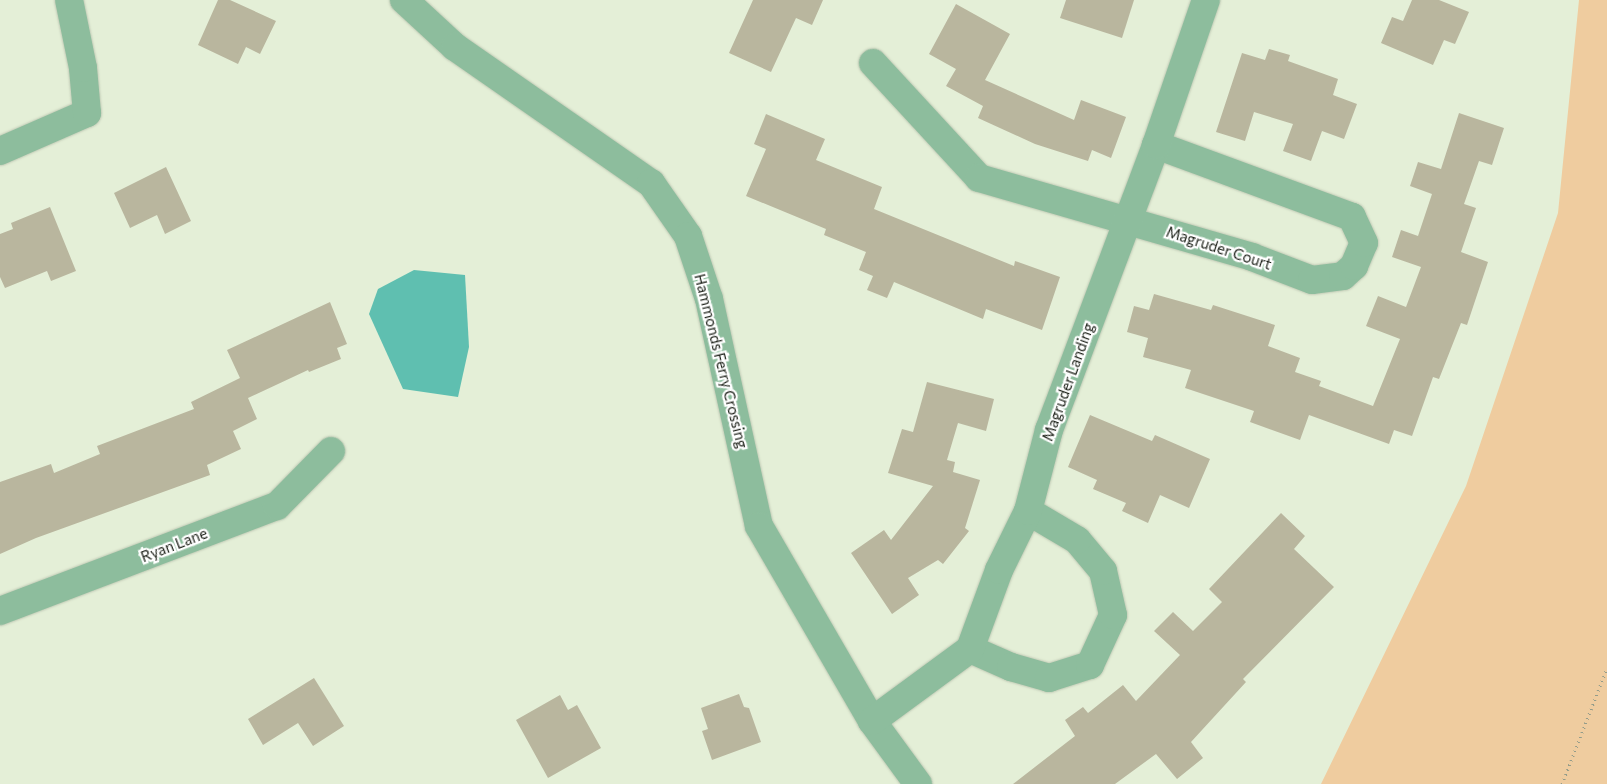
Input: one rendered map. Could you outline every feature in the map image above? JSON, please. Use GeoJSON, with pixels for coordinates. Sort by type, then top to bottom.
{"type":"FeatureCollection","features":[{"type":"Feature","properties":{"kind":"street"},"geometry":{"type":"LineString","coordinates":[[0,152],[87,113],[83,68],[70,0]]}},
{"type":"Feature","properties":{"kind":"street","name":"Hammonds Ferry Crossing"},"geometry":{"type":"LineString","coordinates":[[404,0],[455,48],[651,182],[688,236],[709,299],[760,526],[872,722],[918,784]]}},
{"type":"Feature","properties":{"kind":"street","name":"Magruder Landing"},"geometry":{"type":"LineString","coordinates":[[970,649],[1000,570],[1028,511],[1049,430],[1129,220],[1206,0]]}},
{"type":"Feature","properties":{"kind":"street","name":"Magruder Court"},"geometry":{"type":"LineString","coordinates":[[873,63],[979,178],[1252,257],[1312,280],[1343,276],[1354,266],[1364,243],[1352,217],[1156,145]]}},
{"type":"Feature","properties":{"kind":"street","name":"Ryan Lane"},"geometry":{"type":"LineString","coordinates":[[0,611],[277,506],[331,451]]}},
{"type":"Feature","properties":{"kind":"street"},"geometry":{"type":"LineString","coordinates":[[872,722],[970,649],[1010,667],[1049,678],[1090,665],[1113,615],[1103,571],[1077,540],[1028,511]]}},
{"type":"Feature","properties":{"kind":"path"},"geometry":{"type":"LineString","coordinates":[[1562,784],[1607,668]]}},
{"type":"Feature","properties":{"kind":"shaded area"},"geometry":{"type":"Polygon","coordinates":[[[1579,0],[1607,0],[1607,784],[1321,784],[1466,486],[1558,213],[1579,0]]]}},
{"type":"Feature","properties":{"kind":"water"},"geometry":{"type":"Polygon","coordinates":[[[414,270],[465,275],[469,347],[458,397],[403,389],[369,314],[378,289],[414,270]]]}},
{"type":"Feature","properties":{"kind":"building"},"geometry":{"type":"Polygon","coordinates":[[[218,0],[230,0],[276,21],[260,54],[246,47],[238,64],[198,45],[218,0]]]}},
{"type":"Feature","properties":{"kind":"building"},"geometry":{"type":"Polygon","coordinates":[[[753,0],[823,0],[812,25],[796,18],[771,72],[729,53],[753,0]]]}},
{"type":"Feature","properties":{"kind":"building"},"geometry":{"type":"Polygon","coordinates":[[[1066,0],[1134,0],[1122,38],[1060,18],[1066,0]]]}},
{"type":"Feature","properties":{"kind":"building"},"geometry":{"type":"Polygon","coordinates":[[[1412,0],[1439,0],[1469,12],[1455,44],[1444,40],[1433,65],[1381,43],[1392,17],[1403,21],[1412,0]]]}},
{"type":"Feature","properties":{"kind":"building"},"geometry":{"type":"Polygon","coordinates":[[[956,4],[1010,34],[985,80],[1074,120],[1081,100],[1126,117],[1111,158],[1092,150],[1088,161],[1035,144],[978,118],[983,106],[946,86],[956,69],[929,54],[956,4]]]}},
{"type":"Feature","properties":{"kind":"building"},"geometry":{"type":"Polygon","coordinates":[[[1269,49],[1290,55],[1288,61],[1338,79],[1333,95],[1357,104],[1344,139],[1322,131],[1311,161],[1283,151],[1293,124],[1254,112],[1245,141],[1216,132],[1242,53],[1265,60],[1269,49]]]}},
{"type":"Feature","properties":{"kind":"building"},"geometry":{"type":"Polygon","coordinates":[[[1459,113],[1504,128],[1492,165],[1479,161],[1464,204],[1476,208],[1461,252],[1488,262],[1467,325],[1461,323],[1439,379],[1433,377],[1412,436],[1394,430],[1389,444],[1309,415],[1300,440],[1250,422],[1254,411],[1185,388],[1191,370],[1143,357],[1148,338],[1127,332],[1134,306],[1149,310],[1154,294],[1211,310],[1213,305],[1275,325],[1268,346],[1300,358],[1295,372],[1321,381],[1319,386],[1373,406],[1400,339],[1366,326],[1378,296],[1406,307],[1421,267],[1392,257],[1401,230],[1418,236],[1432,194],[1410,186],[1418,162],[1441,169],[1459,113]]]}},
{"type":"Feature","properties":{"kind":"building"},"geometry":{"type":"Polygon","coordinates":[[[766,114],[825,139],[816,160],[882,187],[874,209],[1014,266],[1015,261],[1060,277],[1042,330],[986,309],[983,319],[894,282],[887,298],[867,290],[873,276],[859,270],[866,252],[824,235],[826,229],[746,196],[766,149],[754,144],[766,114]]]}},
{"type":"Feature","properties":{"kind":"building"},"geometry":{"type":"Polygon","coordinates":[[[166,167],[191,221],[165,234],[157,215],[130,228],[114,193],[166,167]]]}},
{"type":"Feature","properties":{"kind":"building"},"geometry":{"type":"Polygon","coordinates":[[[50,207],[76,271],[51,281],[47,271],[5,288],[0,277],[0,234],[13,229],[11,223],[50,207]]]}},
{"type":"Feature","properties":{"kind":"building"},"geometry":{"type":"Polygon","coordinates":[[[330,302],[347,344],[337,348],[341,359],[309,372],[308,370],[248,398],[257,419],[233,431],[241,449],[207,465],[210,475],[36,538],[0,554],[0,482],[51,464],[54,473],[100,454],[97,446],[194,409],[191,402],[240,378],[227,350],[330,302]]]}},
{"type":"Feature","properties":{"kind":"building"},"geometry":{"type":"Polygon","coordinates":[[[927,382],[994,399],[986,431],[958,423],[947,460],[955,462],[953,472],[980,480],[965,528],[969,531],[943,564],[938,560],[908,578],[919,595],[892,614],[851,553],[884,530],[891,540],[933,486],[888,473],[902,429],[913,432],[927,382]]]}},
{"type":"Feature","properties":{"kind":"building"},"geometry":{"type":"Polygon","coordinates":[[[1090,415],[1152,441],[1155,435],[1210,459],[1189,508],[1160,495],[1148,523],[1122,511],[1126,503],[1093,489],[1097,480],[1068,467],[1090,415]]]}},
{"type":"Feature","properties":{"kind":"building"},"geometry":{"type":"Polygon","coordinates":[[[1281,513],[1305,536],[1294,549],[1334,587],[1243,679],[1246,682],[1191,742],[1203,758],[1177,779],[1156,754],[1115,784],[1013,784],[1075,736],[1065,720],[1083,707],[1088,713],[1123,685],[1136,701],[1180,655],[1154,631],[1173,612],[1193,631],[1222,602],[1209,589],[1281,513]]]}},
{"type":"Feature","properties":{"kind":"building"},"geometry":{"type":"Polygon","coordinates":[[[314,678],[344,726],[313,746],[298,723],[263,745],[248,719],[314,678]]]}},
{"type":"Feature","properties":{"kind":"building"},"geometry":{"type":"Polygon","coordinates":[[[739,694],[744,707],[749,708],[761,742],[712,760],[702,731],[708,729],[701,708],[739,694]]]}},
{"type":"Feature","properties":{"kind":"building"},"geometry":{"type":"Polygon","coordinates":[[[560,695],[568,710],[577,705],[601,748],[548,778],[516,720],[560,695]]]}}]}
